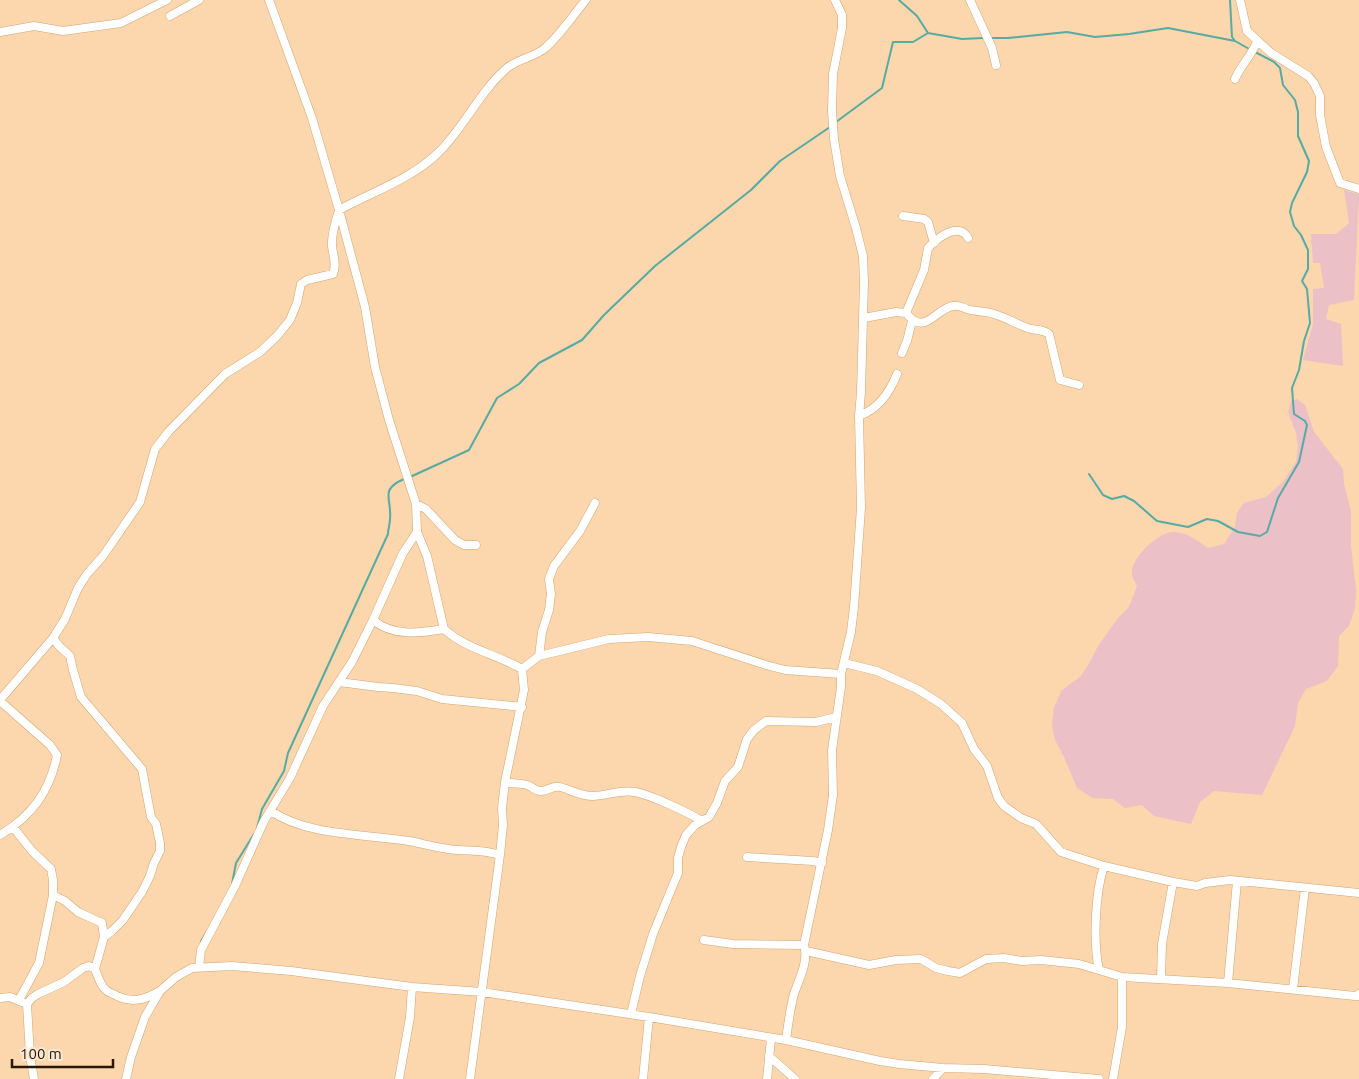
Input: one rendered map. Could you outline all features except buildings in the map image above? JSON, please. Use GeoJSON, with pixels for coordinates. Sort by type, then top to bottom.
{"type":"FeatureCollection","features":[{"type":"Feature","properties":{"kind":"street"},"geometry":{"type":"LineString","coordinates":[[0,32],[34,26],[63,31],[121,23],[167,0]]}},
{"type":"Feature","properties":{"kind":"street"},"geometry":{"type":"LineString","coordinates":[[170,16],[199,0]]}},
{"type":"Feature","properties":{"kind":"street"},"geometry":{"type":"LineString","coordinates":[[270,0],[312,118],[339,210],[365,307],[377,376],[416,504],[418,532],[427,556],[444,629],[464,644],[511,662],[522,669]]}},
{"type":"Feature","properties":{"kind":"street"},"geometry":{"type":"LineString","coordinates":[[0,835],[13,827],[40,801],[56,763],[57,755],[50,745],[0,701],[53,638],[65,619],[78,588],[87,574],[103,556],[140,502],[155,449],[169,431],[225,374],[260,352],[278,336],[290,320],[297,303],[301,284],[307,280],[333,274],[336,267],[332,245],[339,210],[387,186],[437,154],[458,132],[495,80],[507,68],[519,60],[543,50],[586,0]]}},
{"type":"Feature","properties":{"kind":"street"},"geometry":{"type":"LineString","coordinates":[[786,1040],[794,995],[803,968],[833,795],[832,750],[841,687],[841,674],[851,632],[854,607],[860,508],[859,416],[864,318],[862,256],[856,228],[840,176],[834,139],[832,111],[833,74],[842,28],[842,15],[835,0]]}},
{"type":"Feature","properties":{"kind":"street"},"geometry":{"type":"LineString","coordinates":[[970,0],[992,48],[996,65]]}},
{"type":"Feature","properties":{"kind":"street"},"geometry":{"type":"LineString","coordinates":[[1240,0],[1248,31],[1271,53],[1308,76],[1314,83],[1320,96],[1320,115],[1326,147],[1340,183],[1359,189]]}},
{"type":"Feature","properties":{"kind":"street"},"geometry":{"type":"LineString","coordinates":[[1235,79],[1241,66],[1251,55],[1257,41]]}},
{"type":"Feature","properties":{"kind":"street"},"geometry":{"type":"LineString","coordinates":[[903,216],[928,222],[934,243]]}},
{"type":"Feature","properties":{"kind":"street"},"geometry":{"type":"LineString","coordinates":[[906,313],[924,270],[928,248],[953,230],[960,230],[966,233],[968,238]]}},
{"type":"Feature","properties":{"kind":"street"},"geometry":{"type":"LineString","coordinates":[[864,318],[896,312],[906,313],[912,321],[929,321],[951,306],[960,306],[994,314],[1030,328],[1046,331],[1049,334],[1060,380],[1079,385]]}},
{"type":"Feature","properties":{"kind":"street"},"geometry":{"type":"LineString","coordinates":[[902,353],[912,321]]}},
{"type":"Feature","properties":{"kind":"street"},"geometry":{"type":"LineString","coordinates":[[859,416],[868,412],[884,398],[891,389],[897,374]]}},
{"type":"Feature","properties":{"kind":"street"},"geometry":{"type":"LineString","coordinates":[[539,656],[542,632],[549,610],[551,594],[549,579],[554,566],[580,531],[595,503]]}},
{"type":"Feature","properties":{"kind":"street"},"geometry":{"type":"LineString","coordinates":[[416,504],[426,509],[455,540],[464,545],[476,545]]}},
{"type":"Feature","properties":{"kind":"street"},"geometry":{"type":"LineString","coordinates":[[199,967],[200,950],[235,886],[264,821],[290,778],[323,706],[352,662],[373,620],[392,574],[418,532]]}},
{"type":"Feature","properties":{"kind":"street"},"geometry":{"type":"LineString","coordinates":[[373,620],[388,630],[422,633],[444,629]]}},
{"type":"Feature","properties":{"kind":"street"},"geometry":{"type":"LineString","coordinates":[[522,669],[539,656],[609,639],[648,637],[692,641],[785,670],[841,674]]}},
{"type":"Feature","properties":{"kind":"street"},"geometry":{"type":"LineString","coordinates":[[53,638],[70,656],[81,697],[142,770],[151,817],[156,824],[160,843],[160,851],[142,892],[123,920],[104,937]]}},
{"type":"Feature","properties":{"kind":"street"},"geometry":{"type":"LineString","coordinates":[[844,663],[877,672],[917,689],[941,704],[962,723],[974,749],[988,766],[998,798],[1004,806],[1016,815],[1036,824],[1061,852],[1104,866],[1197,886],[1220,881],[1238,881],[1359,893]]}},
{"type":"Feature","properties":{"kind":"street"},"geometry":{"type":"LineString","coordinates":[[470,1079],[500,855],[505,782],[515,728],[522,706],[524,690],[522,669]]}},
{"type":"Feature","properties":{"kind":"street"},"geometry":{"type":"LineString","coordinates":[[338,682],[393,688],[442,698],[522,706]]}},
{"type":"Feature","properties":{"kind":"street"},"geometry":{"type":"LineString","coordinates":[[631,1014],[650,941],[678,873],[678,858],[686,835],[709,817],[724,781],[738,767],[747,739],[754,730],[766,721],[816,722],[836,717]]}},
{"type":"Feature","properties":{"kind":"street"},"geometry":{"type":"LineString","coordinates":[[505,782],[527,785],[537,791],[544,792],[560,787],[594,796],[612,792],[634,792],[690,814],[702,821]]}},
{"type":"Feature","properties":{"kind":"street"},"geometry":{"type":"LineString","coordinates":[[271,811],[280,817],[319,829],[410,841],[450,849],[489,851],[500,855]]}},
{"type":"Feature","properties":{"kind":"street"},"geometry":{"type":"LineString","coordinates":[[13,827],[51,869],[53,880],[53,895],[39,963],[20,1000]]}},
{"type":"Feature","properties":{"kind":"street"},"geometry":{"type":"LineString","coordinates":[[747,857],[822,863]]}},
{"type":"Feature","properties":{"kind":"street"},"geometry":{"type":"LineString","coordinates":[[1099,970],[1096,935],[1098,888],[1104,866]]}},
{"type":"Feature","properties":{"kind":"street"},"geometry":{"type":"LineString","coordinates":[[1228,983],[1238,881]]}},
{"type":"Feature","properties":{"kind":"street"},"geometry":{"type":"LineString","coordinates":[[1161,978],[1162,944],[1173,882]]}},
{"type":"Feature","properties":{"kind":"street"},"geometry":{"type":"LineString","coordinates":[[1293,989],[1305,888]]}},
{"type":"Feature","properties":{"kind":"street"},"geometry":{"type":"LineString","coordinates":[[53,895],[65,901],[78,912],[102,923],[104,937],[95,969],[100,982],[106,990],[122,998],[136,1001],[148,998],[160,991],[176,977],[192,968],[232,966],[412,987],[482,992],[710,1026],[770,1039],[786,1040],[880,1061],[942,1068],[984,1069],[1099,1079]]}},
{"type":"Feature","properties":{"kind":"street"},"geometry":{"type":"LineString","coordinates":[[704,940],[733,944],[805,948],[869,964],[921,959],[936,968],[960,973],[986,959],[1004,958],[1079,964],[1122,977],[1228,983],[1359,995]]}},
{"type":"Feature","properties":{"kind":"street"},"geometry":{"type":"LineString","coordinates":[[34,1079],[30,1056],[27,1004],[32,998],[64,982],[83,968],[89,966],[95,969]]}},
{"type":"Feature","properties":{"kind":"street"},"geometry":{"type":"LineString","coordinates":[[1113,1079],[1122,1027],[1122,977]]}},
{"type":"Feature","properties":{"kind":"street"},"geometry":{"type":"LineString","coordinates":[[399,1079],[410,1017],[412,987]]}},
{"type":"Feature","properties":{"kind":"street"},"geometry":{"type":"LineString","coordinates":[[126,1079],[131,1057],[145,1017],[160,991]]}},
{"type":"Feature","properties":{"kind":"street"},"geometry":{"type":"LineString","coordinates":[[0,998],[10,997],[27,1004]]}},
{"type":"Feature","properties":{"kind":"street"},"geometry":{"type":"LineString","coordinates":[[644,1079],[649,1017]]}},
{"type":"Feature","properties":{"kind":"street"},"geometry":{"type":"LineString","coordinates":[[766,1079],[770,1039]]}},
{"type":"Feature","properties":{"kind":"street"},"geometry":{"type":"LineString","coordinates":[[769,1056],[795,1079]]}},
{"type":"Feature","properties":{"kind":"street"},"geometry":{"type":"LineString","coordinates":[[934,1079],[942,1068]]}},
{"type":"Feature","properties":{"kind":"street"},"geometry":{"type":"LineString","coordinates":[[942,1068],[942,1079]]}},
{"type":"Feature","properties":{"kind":"shaded area"},"geometry":{"type":"Polygon","coordinates":[[[1344,190],[1359,194],[1354,300],[1329,305],[1326,319],[1341,324],[1343,366],[1303,360],[1313,324],[1313,289],[1324,288],[1320,263],[1313,263],[1311,234],[1336,234],[1349,223],[1344,190]]]}},
{"type":"Feature","properties":{"kind":"shaded area"},"geometry":{"type":"Polygon","coordinates":[[[1297,399],[1305,405],[1314,432],[1343,469],[1344,484],[1351,511],[1351,546],[1356,590],[1355,608],[1349,626],[1339,636],[1338,666],[1327,681],[1306,689],[1298,703],[1295,726],[1262,795],[1214,791],[1200,802],[1191,824],[1154,816],[1142,805],[1125,808],[1113,799],[1093,798],[1077,788],[1055,740],[1052,726],[1054,707],[1062,690],[1081,676],[1098,646],[1118,618],[1129,607],[1137,586],[1133,579],[1132,571],[1137,558],[1148,545],[1170,532],[1189,536],[1208,548],[1224,544],[1235,527],[1237,513],[1244,503],[1266,497],[1282,483],[1296,462],[1298,446],[1296,433],[1288,412],[1291,401],[1297,399]]]}},
{"type":"Feature","properties":{"kind":"waterway"},"geometry":{"type":"LineString","coordinates":[[899,0],[917,16],[928,33]]}},
{"type":"Feature","properties":{"kind":"waterway"},"geometry":{"type":"LineString","coordinates":[[1230,0],[1232,37],[1235,41],[1251,50]]}},
{"type":"Feature","properties":{"kind":"waterway"},"geometry":{"type":"LineString","coordinates":[[989,38],[1067,32],[1095,37],[1168,28],[1235,41]]}},
{"type":"Feature","properties":{"kind":"waterway"},"geometry":{"type":"LineString","coordinates":[[836,122],[882,88],[893,42],[913,42],[928,33],[962,39],[983,38]]}},
{"type":"Feature","properties":{"kind":"waterway"},"geometry":{"type":"LineString","coordinates":[[1089,474],[1103,495],[1112,499],[1124,496],[1134,501],[1157,521],[1188,527],[1207,519],[1218,521],[1238,532],[1260,536],[1267,532],[1278,498],[1299,462],[1307,425],[1305,421],[1294,414],[1292,388],[1299,370],[1304,341],[1310,323],[1307,289],[1302,281],[1308,269],[1308,250],[1301,235],[1294,226],[1290,212],[1292,203],[1307,172],[1309,161],[1298,136],[1298,112],[1295,100],[1283,85],[1280,68],[1274,62],[1255,52]]}},
{"type":"Feature","properties":{"kind":"waterway"},"geometry":{"type":"LineString","coordinates":[[410,477],[469,450],[497,398],[519,384],[539,363],[582,340],[604,315],[655,266],[751,190],[780,161],[830,127]]}},
{"type":"Feature","properties":{"kind":"waterway"},"geometry":{"type":"LineString","coordinates":[[257,828],[262,809],[284,771],[288,753],[388,534],[390,519],[389,491],[396,483],[404,479]]}},
{"type":"Feature","properties":{"kind":"waterway"},"geometry":{"type":"LineString","coordinates":[[232,884],[236,863],[254,834]]}},
{"type":"Feature","properties":{"kind":"waterway"},"geometry":{"type":"LineString","coordinates":[[201,941],[208,930]]}}]}
